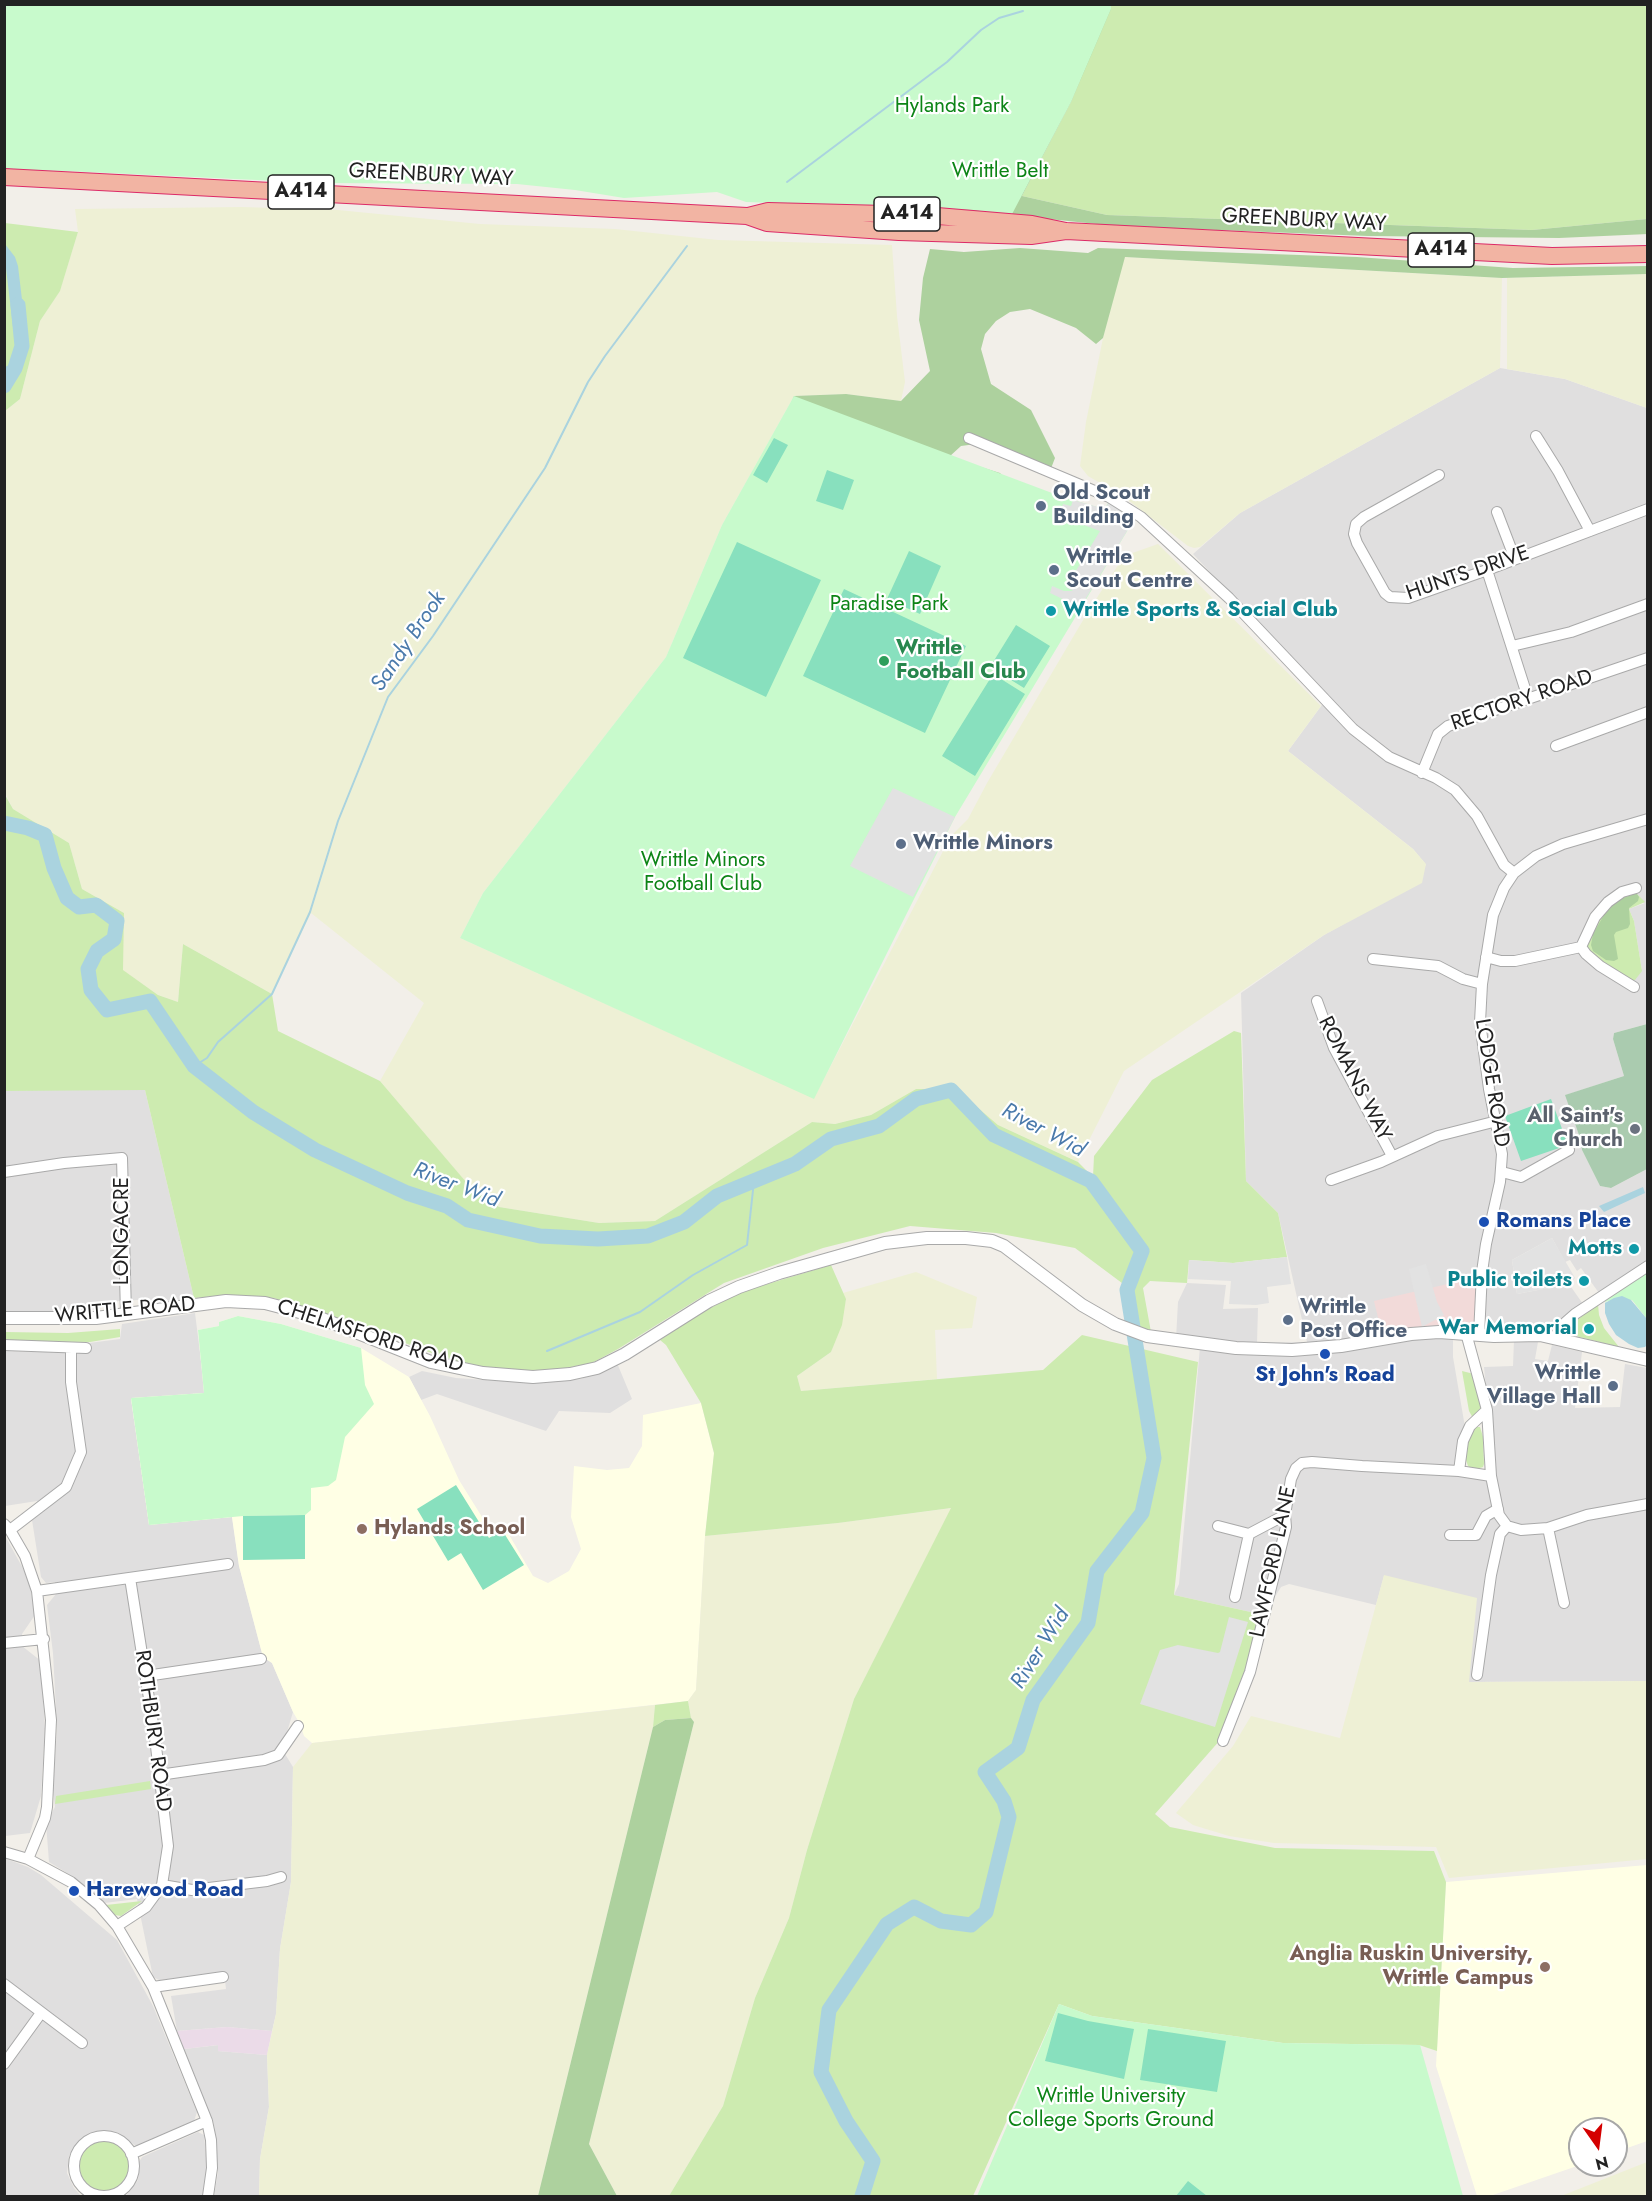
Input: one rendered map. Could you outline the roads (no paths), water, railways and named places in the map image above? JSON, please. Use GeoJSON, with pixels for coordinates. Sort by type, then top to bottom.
{"type":"FeatureCollection","features":[{"type":"Feature","properties":{"kind":"highway","name":"GREENBURY WAY"},"geometry":{"type":"LineString","coordinates":[[4,177],[747,216],[768,211],[944,216],[1032,224],[1066,231],[1552,256],[1647,254]]}},
{"type":"Feature","properties":{"kind":"street"},"geometry":{"type":"LineString","coordinates":[[1536,436],[1558,471],[1590,531]]}},
{"type":"Feature","properties":{"kind":"street"},"geometry":{"type":"LineString","coordinates":[[969,438],[1109,497],[1141,517],[1229,598],[1353,729],[1389,756],[1448,784],[1461,795],[1476,816],[1498,856],[1514,873]]}},
{"type":"Feature","properties":{"kind":"street","name":"HUNTS DRIVE"},"geometry":{"type":"LineString","coordinates":[[1439,475],[1356,524],[1354,534],[1357,543],[1385,593],[1390,597],[1408,598],[1647,509]]}},
{"type":"Feature","properties":{"kind":"street"},"geometry":{"type":"LineString","coordinates":[[1497,512],[1515,559]]}},
{"type":"Feature","properties":{"kind":"street"},"geometry":{"type":"LineString","coordinates":[[1487,570],[1528,698]]}},
{"type":"Feature","properties":{"kind":"street"},"geometry":{"type":"LineString","coordinates":[[1512,645],[1577,630],[1647,604]]}},
{"type":"Feature","properties":{"kind":"street","name":"RECTORY ROAD"},"geometry":{"type":"LineString","coordinates":[[1422,772],[1437,734],[1442,729],[1647,658]]}},
{"type":"Feature","properties":{"kind":"street"},"geometry":{"type":"LineString","coordinates":[[1556,746],[1647,712]]}},
{"type":"Feature","properties":{"kind":"street","name":"LODGE ROAD"},"geometry":{"type":"LineString","coordinates":[[1507,1526],[1499,1515],[1491,1476],[1487,1410],[1473,1334],[1482,1272],[1502,1172],[1503,1154],[1489,1089],[1480,1022],[1485,957],[1492,915],[1504,888],[1523,864],[1549,850],[1647,819]]}},
{"type":"Feature","properties":{"kind":"street"},"geometry":{"type":"LineString","coordinates":[[1581,947],[1595,917],[1608,902],[1622,892],[1636,888]]}},
{"type":"Feature","properties":{"kind":"street"},"geometry":{"type":"LineString","coordinates":[[1485,957],[1501,961],[1515,961],[1581,947]]}},
{"type":"Feature","properties":{"kind":"street"},"geometry":{"type":"LineString","coordinates":[[1581,947],[1600,966],[1634,987]]}},
{"type":"Feature","properties":{"kind":"street"},"geometry":{"type":"LineString","coordinates":[[1373,959],[1438,966],[1463,979],[1482,984]]}},
{"type":"Feature","properties":{"kind":"street","name":"ROMANS WAY"},"geometry":{"type":"LineString","coordinates":[[1317,1001],[1334,1048],[1392,1156]]}},
{"type":"Feature","properties":{"kind":"street","name":"ROMANS WAY"},"geometry":{"type":"LineString","coordinates":[[1331,1180],[1353,1173],[1438,1136],[1497,1121]]}},
{"type":"Feature","properties":{"kind":"street"},"geometry":{"type":"LineString","coordinates":[[1497,1192],[1569,1150]]}},
{"type":"Feature","properties":{"kind":"street","name":"LONGACRE"},"geometry":{"type":"LineString","coordinates":[[4,1172],[64,1163],[122,1158],[126,1314]]}},
{"type":"Feature","properties":{"kind":"street"},"geometry":{"type":"LineString","coordinates":[[1502,1172],[1521,1177]]}},
{"type":"Feature","properties":{"kind":"street","name":"CHELMSFORD ROAD"},"geometry":{"type":"LineString","coordinates":[[246,1301],[315,1316],[411,1355],[453,1368],[510,1376],[570,1374],[584,1372],[609,1363],[709,1301],[749,1283],[885,1243],[927,1238],[966,1238],[992,1241],[1004,1246],[1082,1305],[1141,1335],[1236,1348],[1292,1350],[1341,1346],[1424,1333],[1540,1335],[1647,1360]]}},
{"type":"Feature","properties":{"kind":"street"},"geometry":{"type":"LineString","coordinates":[[1555,1338],[1559,1328],[1575,1314],[1647,1266]]}},
{"type":"Feature","properties":{"kind":"street","name":"WRITTLE ROAD"},"geometry":{"type":"LineString","coordinates":[[4,1318],[87,1318],[226,1301],[246,1301]]}},
{"type":"Feature","properties":{"kind":"street"},"geometry":{"type":"LineString","coordinates":[[4,1345],[86,1348]]}},
{"type":"Feature","properties":{"kind":"street"},"geometry":{"type":"LineString","coordinates":[[28,1859],[45,1818],[47,1807],[51,1720],[37,1591],[28,1562],[7,1527],[66,1487],[81,1452],[71,1382],[70,1348]]}},
{"type":"Feature","properties":{"kind":"street"},"geometry":{"type":"LineString","coordinates":[[1460,1471],[1463,1441],[1470,1426],[1487,1410]]}},
{"type":"Feature","properties":{"kind":"street","name":"LAWFORD LANE"},"geometry":{"type":"LineString","coordinates":[[1223,1742],[1250,1672],[1286,1527],[1285,1515],[1296,1468],[1302,1463],[1312,1462],[1460,1471],[1491,1476]]}},
{"type":"Feature","properties":{"kind":"street"},"geometry":{"type":"LineString","coordinates":[[1477,1675],[1491,1575],[1500,1534],[1507,1526],[1521,1530],[1548,1528],[1587,1515],[1647,1504]]}},
{"type":"Feature","properties":{"kind":"street"},"geometry":{"type":"LineString","coordinates":[[1450,1535],[1476,1535],[1486,1516],[1498,1509]]}},
{"type":"Feature","properties":{"kind":"street"},"geometry":{"type":"LineString","coordinates":[[1218,1526],[1250,1534],[1285,1515]]}},
{"type":"Feature","properties":{"kind":"street"},"geometry":{"type":"LineString","coordinates":[[1548,1528],[1564,1603]]}},
{"type":"Feature","properties":{"kind":"street"},"geometry":{"type":"LineString","coordinates":[[1235,1597],[1250,1534]]}},
{"type":"Feature","properties":{"kind":"street"},"geometry":{"type":"LineString","coordinates":[[37,1591],[228,1564]]}},
{"type":"Feature","properties":{"kind":"street","name":"ROTHBURY ROAD"},"geometry":{"type":"LineString","coordinates":[[129,1578],[146,1676],[168,1846],[162,1886]]}},
{"type":"Feature","properties":{"kind":"street"},"geometry":{"type":"LineString","coordinates":[[4,1643],[44,1639]]}},
{"type":"Feature","properties":{"kind":"street"},"geometry":{"type":"LineString","coordinates":[[146,1676],[261,1659]]}},
{"type":"Feature","properties":{"kind":"street"},"geometry":{"type":"LineString","coordinates":[[159,1775],[264,1760],[278,1755],[298,1726]]}},
{"type":"Feature","properties":{"kind":"street"},"geometry":{"type":"LineString","coordinates":[[4,1852],[28,1859],[71,1882],[99,1905],[117,1926],[153,1987],[207,2121],[211,2140],[212,2168],[208,2196]]}},
{"type":"Feature","properties":{"kind":"street"},"geometry":{"type":"LineString","coordinates":[[117,1926],[146,1907],[162,1886],[192,1890],[267,1881],[281,1876]]}},
{"type":"Feature","properties":{"kind":"street"},"geometry":{"type":"LineString","coordinates":[[153,1987],[223,1977]]}},
{"type":"Feature","properties":{"kind":"street"},"geometry":{"type":"LineString","coordinates":[[4,1984],[82,2043]]}},
{"type":"Feature","properties":{"kind":"street"},"geometry":{"type":"LineString","coordinates":[[4,2064],[41,2013]]}},
{"type":"Feature","properties":{"kind":"street"},"geometry":{"type":"LineString","coordinates":[[131,2154],[207,2121]]}},
{"type":"Feature","properties":{"kind":"street"},"geometry":{"type":"LineString","coordinates":[[109,2137],[118,2140],[131,2154],[134,2164],[133,2174],[129,2183],[122,2190],[113,2195],[103,2196],[93,2195],[84,2190],[74,2172],[76,2154],[82,2146],[90,2140],[109,2137]]}},
{"type":"Feature","properties":{"kind":"water"},"geometry":{"type":"Polygon","coordinates":[[[5,244],[15,257],[18,266],[25,325],[13,327],[5,244]]]}},
{"type":"Feature","properties":{"kind":"water"},"geometry":{"type":"Polygon","coordinates":[[[1643,1187],[1645,1193],[1604,1212],[1599,1206],[1643,1187]]]}},
{"type":"Feature","properties":{"kind":"water"},"geometry":{"type":"Polygon","coordinates":[[[1622,1296],[1631,1300],[1647,1319],[1647,1345],[1645,1347],[1638,1348],[1629,1344],[1616,1335],[1609,1324],[1605,1313],[1605,1303],[1622,1296]]]}},
{"type":"Feature","properties":{"kind":"waterway","name":"Sandy Brook"},"geometry":{"type":"LineString","coordinates":[[787,182],[947,62],[981,30],[999,18],[1023,11]]}},
{"type":"Feature","properties":{"kind":"waterway","name":"Sandy Brook"},"geometry":{"type":"LineString","coordinates":[[194,1066],[207,1058],[218,1042],[272,994],[310,912],[338,821],[388,697],[433,636],[545,468],[588,382],[605,356],[687,246]]}},
{"type":"Feature","properties":{"kind":"waterway","name":"River Wid"},"geometry":{"type":"LineString","coordinates":[[4,386],[15,368],[22,346],[18,305]]}},
{"type":"Feature","properties":{"kind":"waterway"},"geometry":{"type":"LineString","coordinates":[[4,367],[15,368]]}},
{"type":"Feature","properties":{"kind":"waterway","name":"River Wid"},"geometry":{"type":"LineString","coordinates":[[4,823],[28,828],[45,835],[54,868],[67,898],[79,907],[96,905],[117,921],[114,939],[97,951],[88,969],[91,990],[107,1010],[150,1001],[194,1066],[253,1112],[315,1150],[407,1193],[447,1206],[468,1220],[540,1236],[598,1239],[648,1236],[684,1222],[717,1196],[795,1164],[831,1139],[879,1126],[916,1099],[951,1090],[994,1135],[1091,1181],[1142,1251],[1127,1290],[1154,1458],[1142,1513],[1097,1571],[1088,1623],[1033,1700],[1018,1748],[985,1772],[1004,1801],[1009,1817],[986,1912],[971,1925],[941,1921],[914,1907],[887,1924],[829,2010],[821,2072],[846,2121],[873,2161],[862,2196]]}},
{"type":"Feature","properties":{"kind":"waterway"},"geometry":{"type":"LineString","coordinates":[[547,1351],[640,1312],[693,1275],[747,1245],[754,1181]]}},
{"type":"Feature","properties":{"kind":"place","name":"Old Scout Building"},"geometry":{"type":"Point","coordinates":[1041,506]}},
{"type":"Feature","properties":{"kind":"place","name":"Writtle Scout Centre"},"geometry":{"type":"Point","coordinates":[1054,570]}},
{"type":"Feature","properties":{"kind":"place","name":"Writtle Sports & Social Club"},"geometry":{"type":"Point","coordinates":[1051,611]}},
{"type":"Feature","properties":{"kind":"place","name":"Writtle Football Club"},"geometry":{"type":"Point","coordinates":[884,661]}},
{"type":"Feature","properties":{"kind":"place","name":"Writtle Minors"},"geometry":{"type":"Point","coordinates":[901,844]}},
{"type":"Feature","properties":{"kind":"place","name":"All Saint's Church"},"geometry":{"type":"Point","coordinates":[1635,1129]}},
{"type":"Feature","properties":{"kind":"place","name":"Romans Place"},"geometry":{"type":"Point","coordinates":[1484,1222]}},
{"type":"Feature","properties":{"kind":"place","name":"Motts"},"geometry":{"type":"Point","coordinates":[1634,1249]}},
{"type":"Feature","properties":{"kind":"place","name":"Public toilets"},"geometry":{"type":"Point","coordinates":[1584,1281]}},
{"type":"Feature","properties":{"kind":"place","name":"Writtle Post Office"},"geometry":{"type":"Point","coordinates":[1288,1320]}},
{"type":"Feature","properties":{"kind":"place","name":"War Memorial"},"geometry":{"type":"Point","coordinates":[1589,1329]}},
{"type":"Feature","properties":{"kind":"place","name":"St John's Road"},"geometry":{"type":"Point","coordinates":[1325,1354]}},
{"type":"Feature","properties":{"kind":"place","name":"Writtle Village Hall"},"geometry":{"type":"Point","coordinates":[1613,1386]}},
{"type":"Feature","properties":{"kind":"place","name":"Hylands School"},"geometry":{"type":"Point","coordinates":[362,1529]}},
{"type":"Feature","properties":{"kind":"place","name":"Harewood Road"},"geometry":{"type":"Point","coordinates":[74,1891]}},
{"type":"Feature","properties":{"kind":"place","name":"Anglia Ruskin University, Writtle Campus"},"geometry":{"type":"Point","coordinates":[1545,1967]}},
{"type":"Feature","properties":{"kind":"park label","name":"Hylands Park"},"geometry":{"type":"Point","coordinates":[952,107]}},
{"type":"Feature","properties":{"kind":"park label","name":"Writtle Belt"},"geometry":{"type":"Point","coordinates":[1000,172]}},
{"type":"Feature","properties":{"kind":"park label","name":"Paradise Park"},"geometry":{"type":"Point","coordinates":[889,605]}},
{"type":"Feature","properties":{"kind":"park label","name":"Writtle Minors Football Club"},"geometry":{"type":"Point","coordinates":[703,873]}},
{"type":"Feature","properties":{"kind":"park label","name":"Writtle University College Sports Ground"},"geometry":{"type":"Point","coordinates":[1111,2109]}}]}
